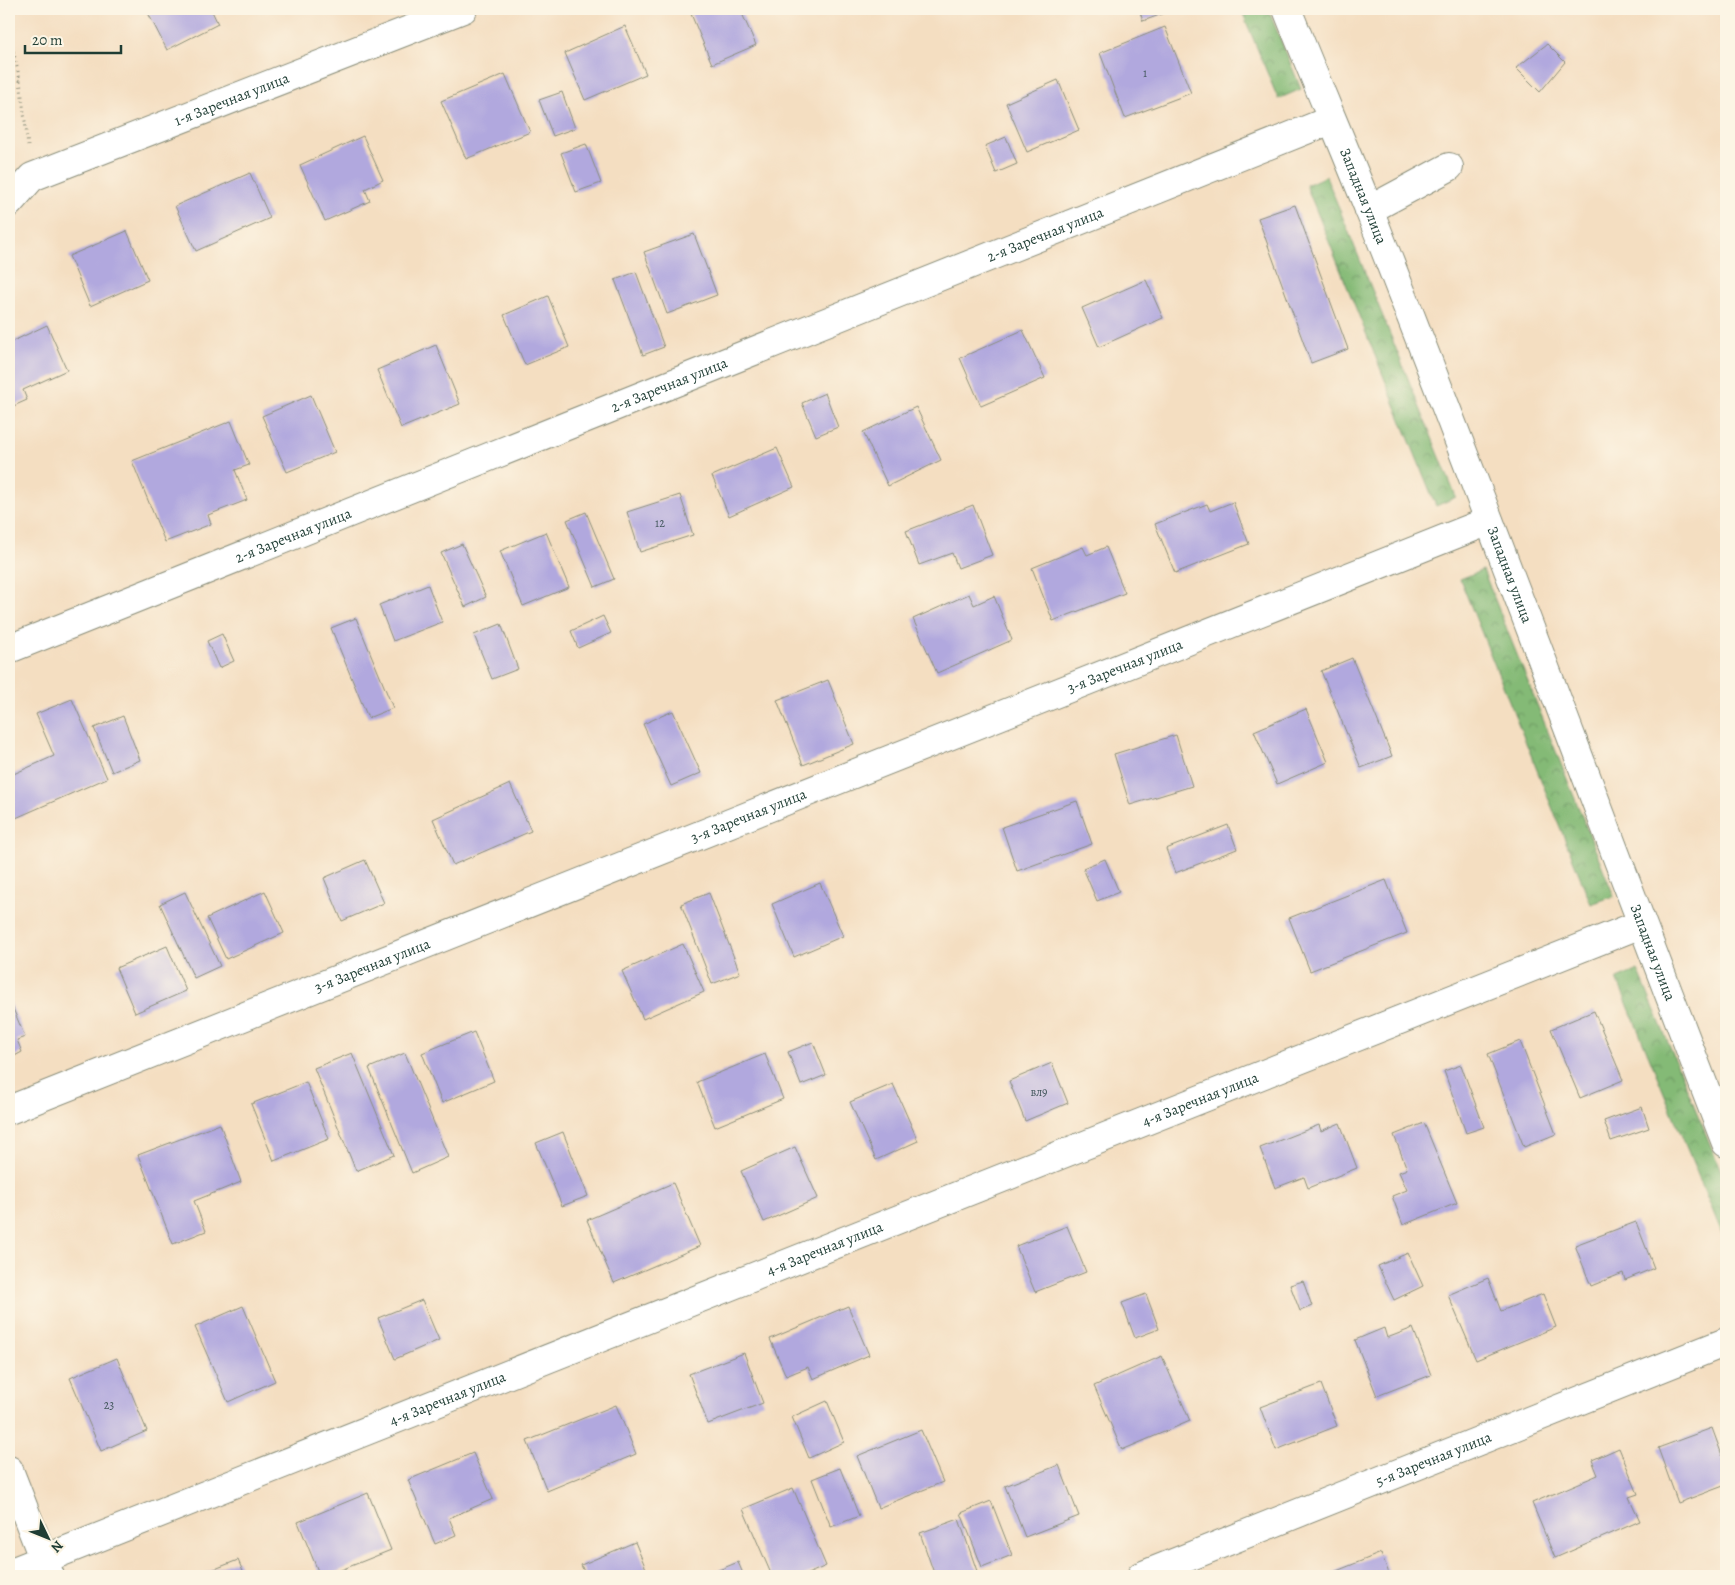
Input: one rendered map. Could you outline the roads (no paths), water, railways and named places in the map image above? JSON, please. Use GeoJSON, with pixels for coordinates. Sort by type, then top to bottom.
{"type":"FeatureCollection","features":[{"type":"Feature","properties":{"kind":"street","name":"1-я Заречная улица"},"geometry":{"type":"LineString","coordinates":[[9,203],[32,177],[464,9]]}},
{"type":"Feature","properties":{"kind":"street","name":"Западная улица"},"geometry":{"type":"LineString","coordinates":[[1287,9],[1369,210],[1726,1143]]}},
{"type":"Feature","properties":{"kind":"street","name":"2-я Заречная улица"},"geometry":{"type":"LineString","coordinates":[[9,649],[1331,120]]}},
{"type":"Feature","properties":{"kind":"street"},"geometry":{"type":"LineString","coordinates":[[1369,210],[1449,167]]}},
{"type":"Feature","properties":{"kind":"street","name":"3-я Заречная улица"},"geometry":{"type":"LineString","coordinates":[[9,1110],[1489,521]]}},
{"type":"Feature","properties":{"kind":"street","name":"4-я Заречная улица"},"geometry":{"type":"LineString","coordinates":[[9,1573],[47,1568],[1641,924]]}},
{"type":"Feature","properties":{"kind":"street","name":"5-я Заречная улица"},"geometry":{"type":"LineString","coordinates":[[1141,1576],[1726,1342]]}},
{"type":"Feature","properties":{"kind":"street"},"geometry":{"type":"LineString","coordinates":[[9,1470],[47,1568]]}}]}
